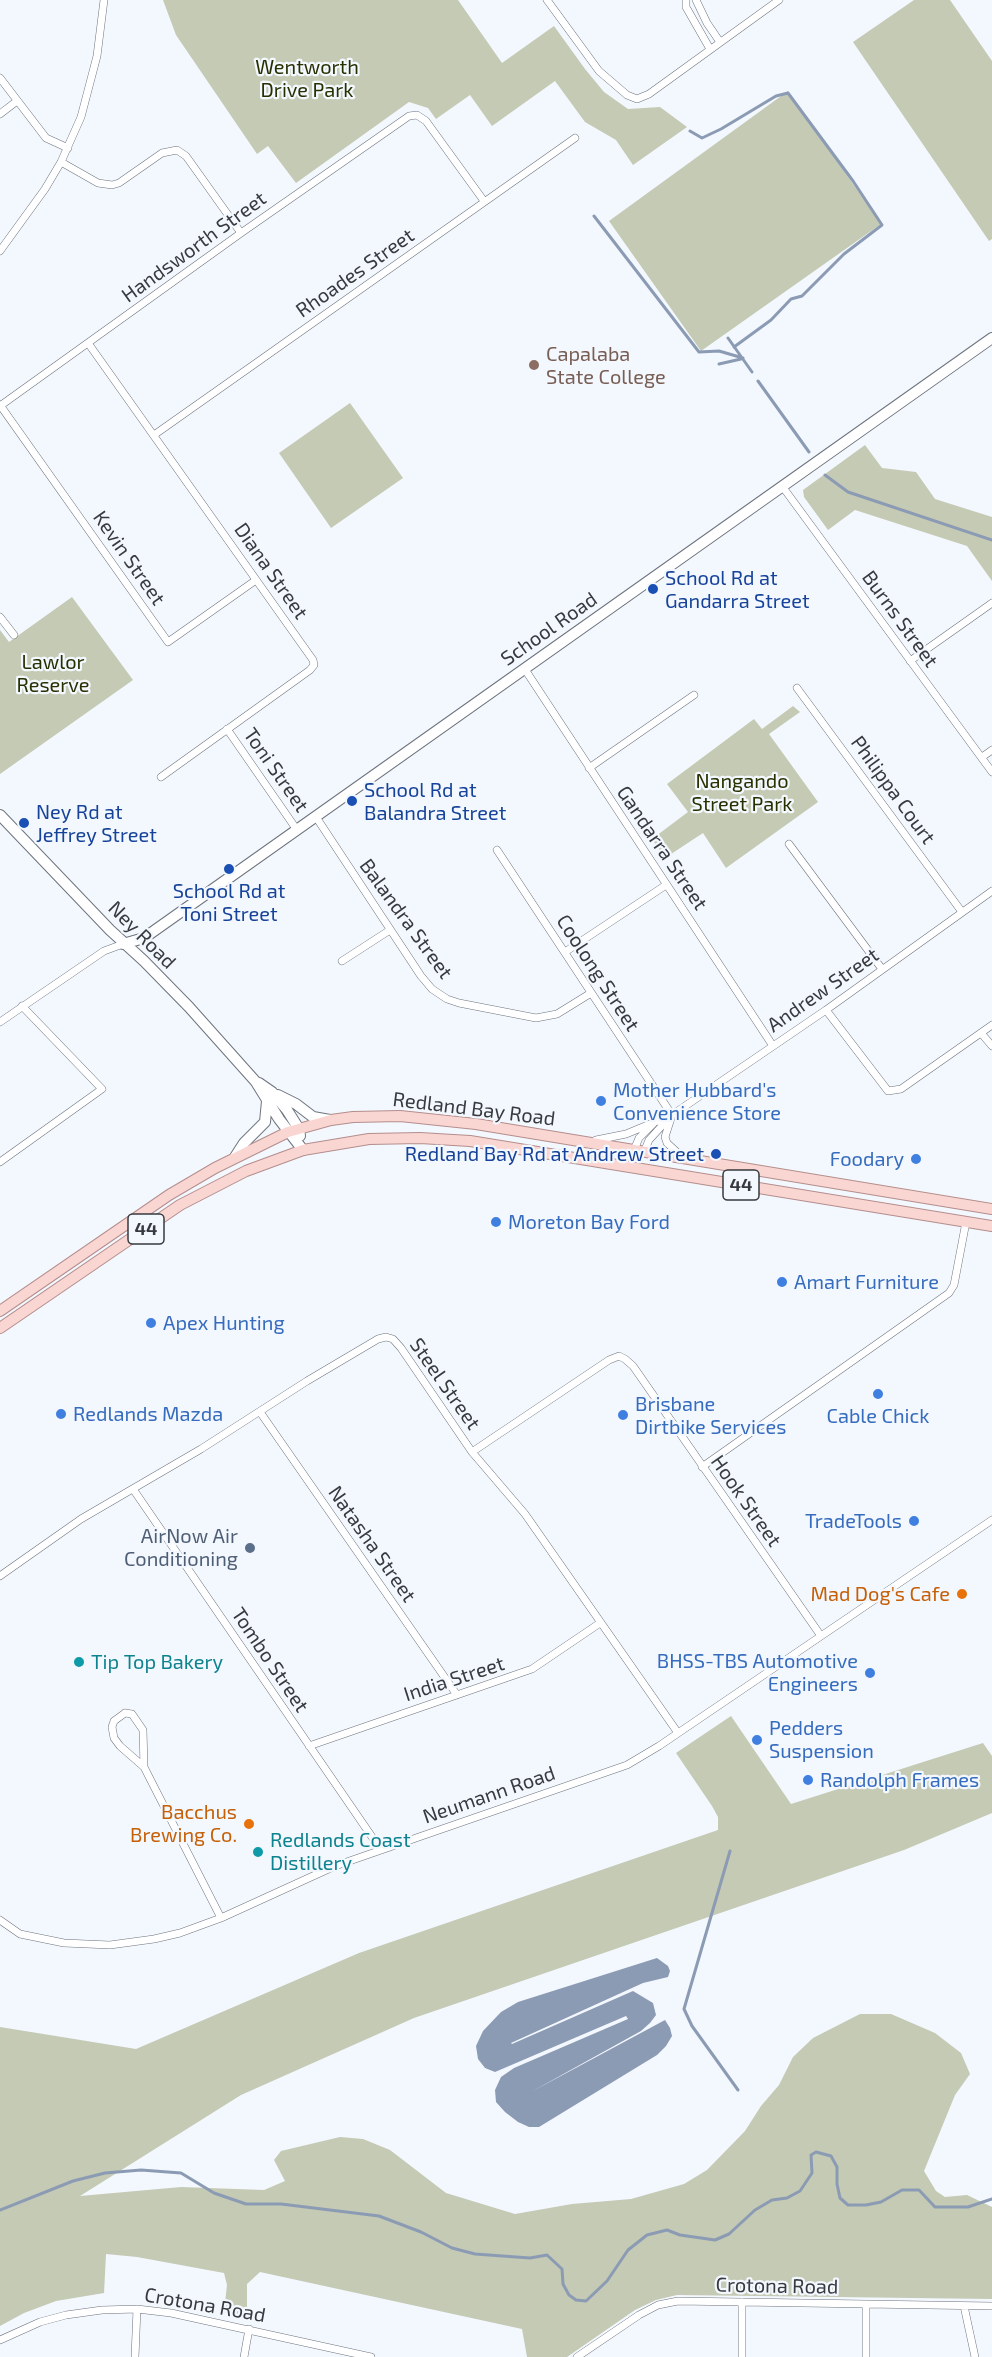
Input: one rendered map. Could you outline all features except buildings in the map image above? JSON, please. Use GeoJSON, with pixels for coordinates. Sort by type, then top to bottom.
{"type":"FeatureCollection","features":[{"type":"Feature","properties":{"kind":"main road","name":"Redland Bay Road"},"geometry":{"type":"LineString","coordinates":[[0,1311],[169,1195],[235,1157],[294,1131],[331,1120],[400,1116],[476,1124],[992,1209]]}},
{"type":"Feature","properties":{"kind":"main road","name":"Redland Bay Road"},"geometry":{"type":"LineString","coordinates":[[0,1328],[180,1205],[246,1171],[303,1150],[369,1139],[420,1138],[470,1141],[992,1226]]}},
{"type":"Feature","properties":{"kind":"main road"},"geometry":{"type":"LineString","coordinates":[[635,1168],[639,1151]]}},
{"type":"Feature","properties":{"kind":"street"},"geometry":{"type":"LineString","coordinates":[[0,251],[33,208],[61,162],[81,117],[94,75],[104,0]]}},
{"type":"Feature","properties":{"kind":"street"},"geometry":{"type":"LineString","coordinates":[[547,0],[599,71],[633,98],[643,98],[779,0]]}},
{"type":"Feature","properties":{"kind":"street"},"geometry":{"type":"LineString","coordinates":[[686,0],[686,7],[710,50]]}},
{"type":"Feature","properties":{"kind":"street"},"geometry":{"type":"LineString","coordinates":[[696,0],[707,23],[720,42]]}},
{"type":"Feature","properties":{"kind":"street"},"geometry":{"type":"LineString","coordinates":[[0,78],[46,138],[68,148]]}},
{"type":"Feature","properties":{"kind":"street"},"geometry":{"type":"LineString","coordinates":[[0,114],[17,101]]}},
{"type":"Feature","properties":{"kind":"street","name":"Handsworth Street"},"geometry":{"type":"LineString","coordinates":[[0,406],[241,232],[409,116],[417,116],[426,121],[484,201]]}},
{"type":"Feature","properties":{"kind":"street","name":"Rhoades Street"},"geometry":{"type":"LineString","coordinates":[[154,435],[575,138]]}},
{"type":"Feature","properties":{"kind":"street"},"geometry":{"type":"LineString","coordinates":[[61,162],[98,183],[112,185],[119,183],[162,153],[177,150],[186,156],[241,232]]}},
{"type":"Feature","properties":{"kind":"street","name":"School Road"},"geometry":{"type":"LineString","coordinates":[[123,944],[144,938],[992,339]]}},
{"type":"Feature","properties":{"kind":"street","name":"Diana Street"},"geometry":{"type":"LineString","coordinates":[[88,343],[313,660],[314,665],[161,777]]}},
{"type":"Feature","properties":{"kind":"street","name":"Kevin Street"},"geometry":{"type":"LineString","coordinates":[[0,406],[168,642],[256,580]]}},
{"type":"Feature","properties":{"kind":"street","name":"Burns Street"},"geometry":{"type":"LineString","coordinates":[[783,486],[992,772]]}},
{"type":"Feature","properties":{"kind":"street"},"geometry":{"type":"LineString","coordinates":[[910,661],[992,603]]}},
{"type":"Feature","properties":{"kind":"street"},"geometry":{"type":"LineString","coordinates":[[0,617],[14,635]]}},
{"type":"Feature","properties":{"kind":"street","name":"Gandarra Street"},"geometry":{"type":"LineString","coordinates":[[524,668],[773,1046]]}},
{"type":"Feature","properties":{"kind":"street","name":"Philippa Court"},"geometry":{"type":"LineString","coordinates":[[797,688],[962,912]]}},
{"type":"Feature","properties":{"kind":"street"},"geometry":{"type":"LineString","coordinates":[[589,768],[694,695]]}},
{"type":"Feature","properties":{"kind":"street","name":"Toni Street"},"geometry":{"type":"LineString","coordinates":[[227,729],[297,830]]}},
{"type":"Feature","properties":{"kind":"street"},"geometry":{"type":"LineString","coordinates":[[982,757],[992,750]]}},
{"type":"Feature","properties":{"kind":"street","name":"Ney Road"},"geometry":{"type":"LineString","coordinates":[[0,815],[123,944],[144,961],[189,1007],[269,1096],[294,1131],[303,1150]]}},
{"type":"Feature","properties":{"kind":"street","name":"Balandra Street"},"geometry":{"type":"LineString","coordinates":[[316,817],[390,930],[432,989],[447,999],[459,1004],[536,1018],[548,1017],[566,1009],[591,993]]}},
{"type":"Feature","properties":{"kind":"street"},"geometry":{"type":"LineString","coordinates":[[789,844],[882,969]]}},
{"type":"Feature","properties":{"kind":"street","name":"Coolong Street"},"geometry":{"type":"LineString","coordinates":[[497,850],[672,1114]]}},
{"type":"Feature","properties":{"kind":"street"},"geometry":{"type":"LineString","coordinates":[[565,952],[666,885]]}},
{"type":"Feature","properties":{"kind":"street","name":"Andrew Street"},"geometry":{"type":"LineString","coordinates":[[580,1141],[607,1139],[672,1114],[826,1010],[992,891]]}},
{"type":"Feature","properties":{"kind":"street"},"geometry":{"type":"LineString","coordinates":[[342,961],[390,930]]}},
{"type":"Feature","properties":{"kind":"street"},"geometry":{"type":"LineString","coordinates":[[0,1022],[104,951],[123,944]]}},
{"type":"Feature","properties":{"kind":"street"},"geometry":{"type":"LineString","coordinates":[[0,1162],[102,1089],[22,1006]]}},
{"type":"Feature","properties":{"kind":"street"},"geometry":{"type":"LineString","coordinates":[[826,1010],[888,1091],[901,1089],[992,1024]]}},
{"type":"Feature","properties":{"kind":"street"},"geometry":{"type":"LineString","coordinates":[[981,1033],[992,1047]]}},
{"type":"Feature","properties":{"kind":"street"},"geometry":{"type":"LineString","coordinates":[[235,1157],[244,1143],[265,1122],[269,1096],[296,1104],[314,1117],[331,1120]]}},
{"type":"Feature","properties":{"kind":"street"},"geometry":{"type":"LineString","coordinates":[[672,1114],[665,1137],[671,1149],[683,1158]]}},
{"type":"Feature","properties":{"kind":"street","name":"Andrew Street"},"geometry":{"type":"LineString","coordinates":[[639,1151],[672,1114]]}},
{"type":"Feature","properties":{"kind":"street","name":"Andrew Street"},"geometry":{"type":"LineString","coordinates":[[639,1151],[639,1138],[656,1122]]}},
{"type":"Feature","properties":{"kind":"street"},"geometry":{"type":"LineString","coordinates":[[702,1467],[949,1293],[954,1284],[966,1222]]}},
{"type":"Feature","properties":{"kind":"street","name":"Steel Street"},"geometry":{"type":"LineString","coordinates":[[0,1576],[81,1519],[260,1412],[307,1381],[378,1339],[386,1337],[393,1339],[401,1348],[472,1452],[525,1514],[678,1733]]}},
{"type":"Feature","properties":{"kind":"street","name":"Hook Street"},"geometry":{"type":"LineString","coordinates":[[472,1452],[609,1360],[619,1356],[633,1366],[821,1636]]}},
{"type":"Feature","properties":{"kind":"street","name":"Natasha Street"},"geometry":{"type":"LineString","coordinates":[[260,1412],[457,1695]]}},
{"type":"Feature","properties":{"kind":"street","name":"Tombo Street"},"geometry":{"type":"LineString","coordinates":[[133,1488],[381,1850]]}},
{"type":"Feature","properties":{"kind":"street","name":"Neumann Road"},"geometry":{"type":"LineString","coordinates":[[0,1920],[9,1929],[33,1938],[64,1943],[110,1945],[180,1933],[221,1918],[335,1866],[627,1765],[640,1759],[992,1520]]}},
{"type":"Feature","properties":{"kind":"street","name":"India Street"},"geometry":{"type":"LineString","coordinates":[[309,1746],[532,1669],[600,1623]]}},
{"type":"Feature","properties":{"kind":"street"},"geometry":{"type":"LineString","coordinates":[[144,1767],[145,1741],[139,1722],[132,1714],[119,1715],[112,1727],[114,1737],[120,1746],[144,1767],[221,1918]]}},
{"type":"Feature","properties":{"kind":"street","name":"Crotona Road"},"geometry":{"type":"LineString","coordinates":[[577,2357],[639,2315],[658,2305],[678,2301],[992,2306]]}},
{"type":"Feature","properties":{"kind":"street"},"geometry":{"type":"LineString","coordinates":[[742,2302],[742,2357]]}},
{"type":"Feature","properties":{"kind":"street"},"geometry":{"type":"LineString","coordinates":[[866,2304],[866,2357]]}},
{"type":"Feature","properties":{"kind":"street"},"geometry":{"type":"LineString","coordinates":[[964,2306],[975,2357]]}},
{"type":"Feature","properties":{"kind":"street"},"geometry":{"type":"LineString","coordinates":[[135,2357],[137,2309]]}},
{"type":"Feature","properties":{"kind":"street","name":"Crotona Road"},"geometry":{"type":"LineString","coordinates":[[0,2340],[40,2322],[75,2313],[137,2309],[171,2313],[371,2357]]}},
{"type":"Feature","properties":{"kind":"street"},"geometry":{"type":"LineString","coordinates":[[244,2357],[249,2329]]}},
{"type":"Feature","properties":{"kind":"green space","name":"Wentworth Drive Park"},"geometry":{"type":"Polygon","coordinates":[[[163,0],[458,0],[502,63],[554,26],[604,92],[628,109],[660,107],[687,127],[633,165],[616,140],[585,122],[555,81],[492,126],[470,95],[436,119],[428,108],[409,102],[296,183],[268,146],[257,154],[176,35],[163,0]]]}},
{"type":"Feature","properties":{"kind":"green space"},"geometry":{"type":"Polygon","coordinates":[[[914,0],[950,0],[992,61],[992,239],[989,241],[853,42],[914,0]]]}},
{"type":"Feature","properties":{"kind":"green space"},"geometry":{"type":"Polygon","coordinates":[[[788,91],[881,224],[701,351],[609,221],[788,91]]]}},
{"type":"Feature","properties":{"kind":"green space"},"geometry":{"type":"Polygon","coordinates":[[[350,403],[403,478],[331,528],[279,453],[350,403]]]}},
{"type":"Feature","properties":{"kind":"green space"},"geometry":{"type":"Polygon","coordinates":[[[865,445],[882,468],[916,472],[935,499],[992,517],[992,581],[967,546],[855,510],[828,530],[804,497],[803,490],[865,445]]]}},
{"type":"Feature","properties":{"kind":"green space","name":"Lawlor Reserve"},"geometry":{"type":"Polygon","coordinates":[[[72,597],[133,680],[0,774],[0,630],[9,642],[72,597]]]}},
{"type":"Feature","properties":{"kind":"green space","name":"Nangando Street Park"},"geometry":{"type":"Polygon","coordinates":[[[793,706],[800,712],[769,734],[818,802],[726,868],[703,833],[665,858],[652,839],[688,812],[667,784],[754,719],[762,729],[793,706]]]}},
{"type":"Feature","properties":{"kind":"green space"},"geometry":{"type":"Polygon","coordinates":[[[731,1716],[791,1804],[983,1743],[992,1756],[992,1813],[904,1850],[414,2018],[241,2095],[80,2196],[181,2187],[264,2190],[285,2181],[274,2160],[281,2151],[340,2137],[363,2139],[390,2150],[446,2193],[515,2214],[572,2204],[631,2199],[684,2184],[707,2170],[745,2131],[761,2106],[779,2085],[793,2057],[813,2038],[860,2014],[891,2014],[935,2033],[961,2053],[970,2074],[955,2095],[924,2171],[936,2191],[945,2197],[967,2195],[992,2207],[992,2299],[677,2295],[656,2300],[635,2310],[567,2357],[527,2357],[522,2329],[260,2272],[247,2284],[247,2317],[224,2312],[227,2285],[224,2273],[137,2257],[106,2254],[104,2293],[56,2301],[24,2313],[0,2326],[0,2027],[136,2049],[359,1953],[718,1830],[718,1817],[712,1806],[676,1753],[731,1716]]]}},
{"type":"Feature","properties":{"kind":"water"},"geometry":{"type":"Polygon","coordinates":[[[657,1958],[668,1966],[670,1971],[668,1977],[643,1983],[511,2043],[633,1991],[653,2003],[656,2015],[650,2023],[641,2031],[531,2092],[665,2020],[672,2036],[666,2046],[657,2055],[539,2127],[529,2127],[505,2112],[496,2102],[495,2090],[501,2077],[514,2068],[628,2019],[626,2016],[495,2072],[485,2068],[478,2059],[476,2046],[483,2031],[501,2012],[518,2002],[657,1958]]]}},
{"type":"Feature","properties":{"kind":"waterway"},"geometry":{"type":"LineString","coordinates":[[690,131],[702,138],[776,96],[788,93],[853,181],[882,225],[844,254],[802,296],[791,299],[771,320],[734,347]]}},
{"type":"Feature","properties":{"kind":"waterway"},"geometry":{"type":"LineString","coordinates":[[594,216],[699,352],[719,351],[743,358]]}},
{"type":"Feature","properties":{"kind":"waterway"},"geometry":{"type":"LineString","coordinates":[[728,338],[752,372]]}},
{"type":"Feature","properties":{"kind":"waterway"},"geometry":{"type":"LineString","coordinates":[[719,364],[741,359]]}},
{"type":"Feature","properties":{"kind":"waterway"},"geometry":{"type":"LineString","coordinates":[[758,381],[809,452]]}},
{"type":"Feature","properties":{"kind":"waterway"},"geometry":{"type":"LineString","coordinates":[[825,475],[848,492],[992,540]]}},
{"type":"Feature","properties":{"kind":"waterway"},"geometry":{"type":"LineString","coordinates":[[730,1851],[684,2009],[692,2026],[738,2090]]}},
{"type":"Feature","properties":{"kind":"waterway"},"geometry":{"type":"LineString","coordinates":[[0,2210],[73,2181],[105,2173],[141,2170],[181,2173],[214,2193],[246,2204],[281,2204],[379,2216],[421,2232],[452,2248],[475,2254],[530,2258],[547,2255],[562,2269],[563,2284],[569,2295],[576,2300],[586,2301],[607,2281],[628,2250],[647,2235],[667,2230],[680,2235],[715,2240],[729,2234],[755,2210],[772,2200],[787,2198],[800,2191],[812,2173],[811,2155],[816,2152],[831,2156],[837,2167],[840,2198],[848,2205],[881,2202],[902,2190],[919,2190],[935,2207],[968,2207],[992,2199]]}},
{"type":"Feature","properties":{"kind":"place","name":"Capalaba State College"},"geometry":{"type":"Point","coordinates":[534,365]}},
{"type":"Feature","properties":{"kind":"place","name":"School Rd at Gandarra Street"},"geometry":{"type":"Point","coordinates":[653,589]}},
{"type":"Feature","properties":{"kind":"place","name":"School Rd at Balandra Street"},"geometry":{"type":"Point","coordinates":[352,801]}},
{"type":"Feature","properties":{"kind":"place","name":"Ney Rd at Jeffrey Street"},"geometry":{"type":"Point","coordinates":[24,823]}},
{"type":"Feature","properties":{"kind":"place","name":"School Rd at Toni Street"},"geometry":{"type":"Point","coordinates":[229,869]}},
{"type":"Feature","properties":{"kind":"place","name":"Mother Hubbard's Convenience Store"},"geometry":{"type":"Point","coordinates":[601,1101]}},
{"type":"Feature","properties":{"kind":"place","name":"Redland Bay Rd at Andrew Street"},"geometry":{"type":"Point","coordinates":[716,1154]}},
{"type":"Feature","properties":{"kind":"place","name":"Foodary"},"geometry":{"type":"Point","coordinates":[916,1159]}},
{"type":"Feature","properties":{"kind":"place","name":"Moreton Bay Ford"},"geometry":{"type":"Point","coordinates":[496,1222]}},
{"type":"Feature","properties":{"kind":"place","name":"Amart Furniture"},"geometry":{"type":"Point","coordinates":[782,1282]}},
{"type":"Feature","properties":{"kind":"place","name":"Apex Hunting"},"geometry":{"type":"Point","coordinates":[151,1323]}},
{"type":"Feature","properties":{"kind":"place","name":"Cable Chick"},"geometry":{"type":"Point","coordinates":[878,1394]}},
{"type":"Feature","properties":{"kind":"place","name":"Redlands Mazda"},"geometry":{"type":"Point","coordinates":[61,1414]}},
{"type":"Feature","properties":{"kind":"place","name":"Brisbane Dirtbike Services"},"geometry":{"type":"Point","coordinates":[623,1415]}},
{"type":"Feature","properties":{"kind":"place","name":"TradeTools"},"geometry":{"type":"Point","coordinates":[914,1521]}},
{"type":"Feature","properties":{"kind":"place","name":"AirNow Air Conditioning"},"geometry":{"type":"Point","coordinates":[250,1548]}},
{"type":"Feature","properties":{"kind":"place","name":"Mad Dog's Cafe"},"geometry":{"type":"Point","coordinates":[962,1594]}},
{"type":"Feature","properties":{"kind":"place","name":"Tip Top Bakery"},"geometry":{"type":"Point","coordinates":[79,1662]}},
{"type":"Feature","properties":{"kind":"place","name":"BHSS-TBS Automotive Engineers"},"geometry":{"type":"Point","coordinates":[870,1673]}},
{"type":"Feature","properties":{"kind":"place","name":"Pedders Suspension"},"geometry":{"type":"Point","coordinates":[757,1740]}},
{"type":"Feature","properties":{"kind":"place","name":"Randolph Frames"},"geometry":{"type":"Point","coordinates":[808,1780]}},
{"type":"Feature","properties":{"kind":"place","name":"Bacchus Brewing Co."},"geometry":{"type":"Point","coordinates":[249,1824]}},
{"type":"Feature","properties":{"kind":"place","name":"Redlands Coast Distillery"},"geometry":{"type":"Point","coordinates":[258,1852]}}]}
